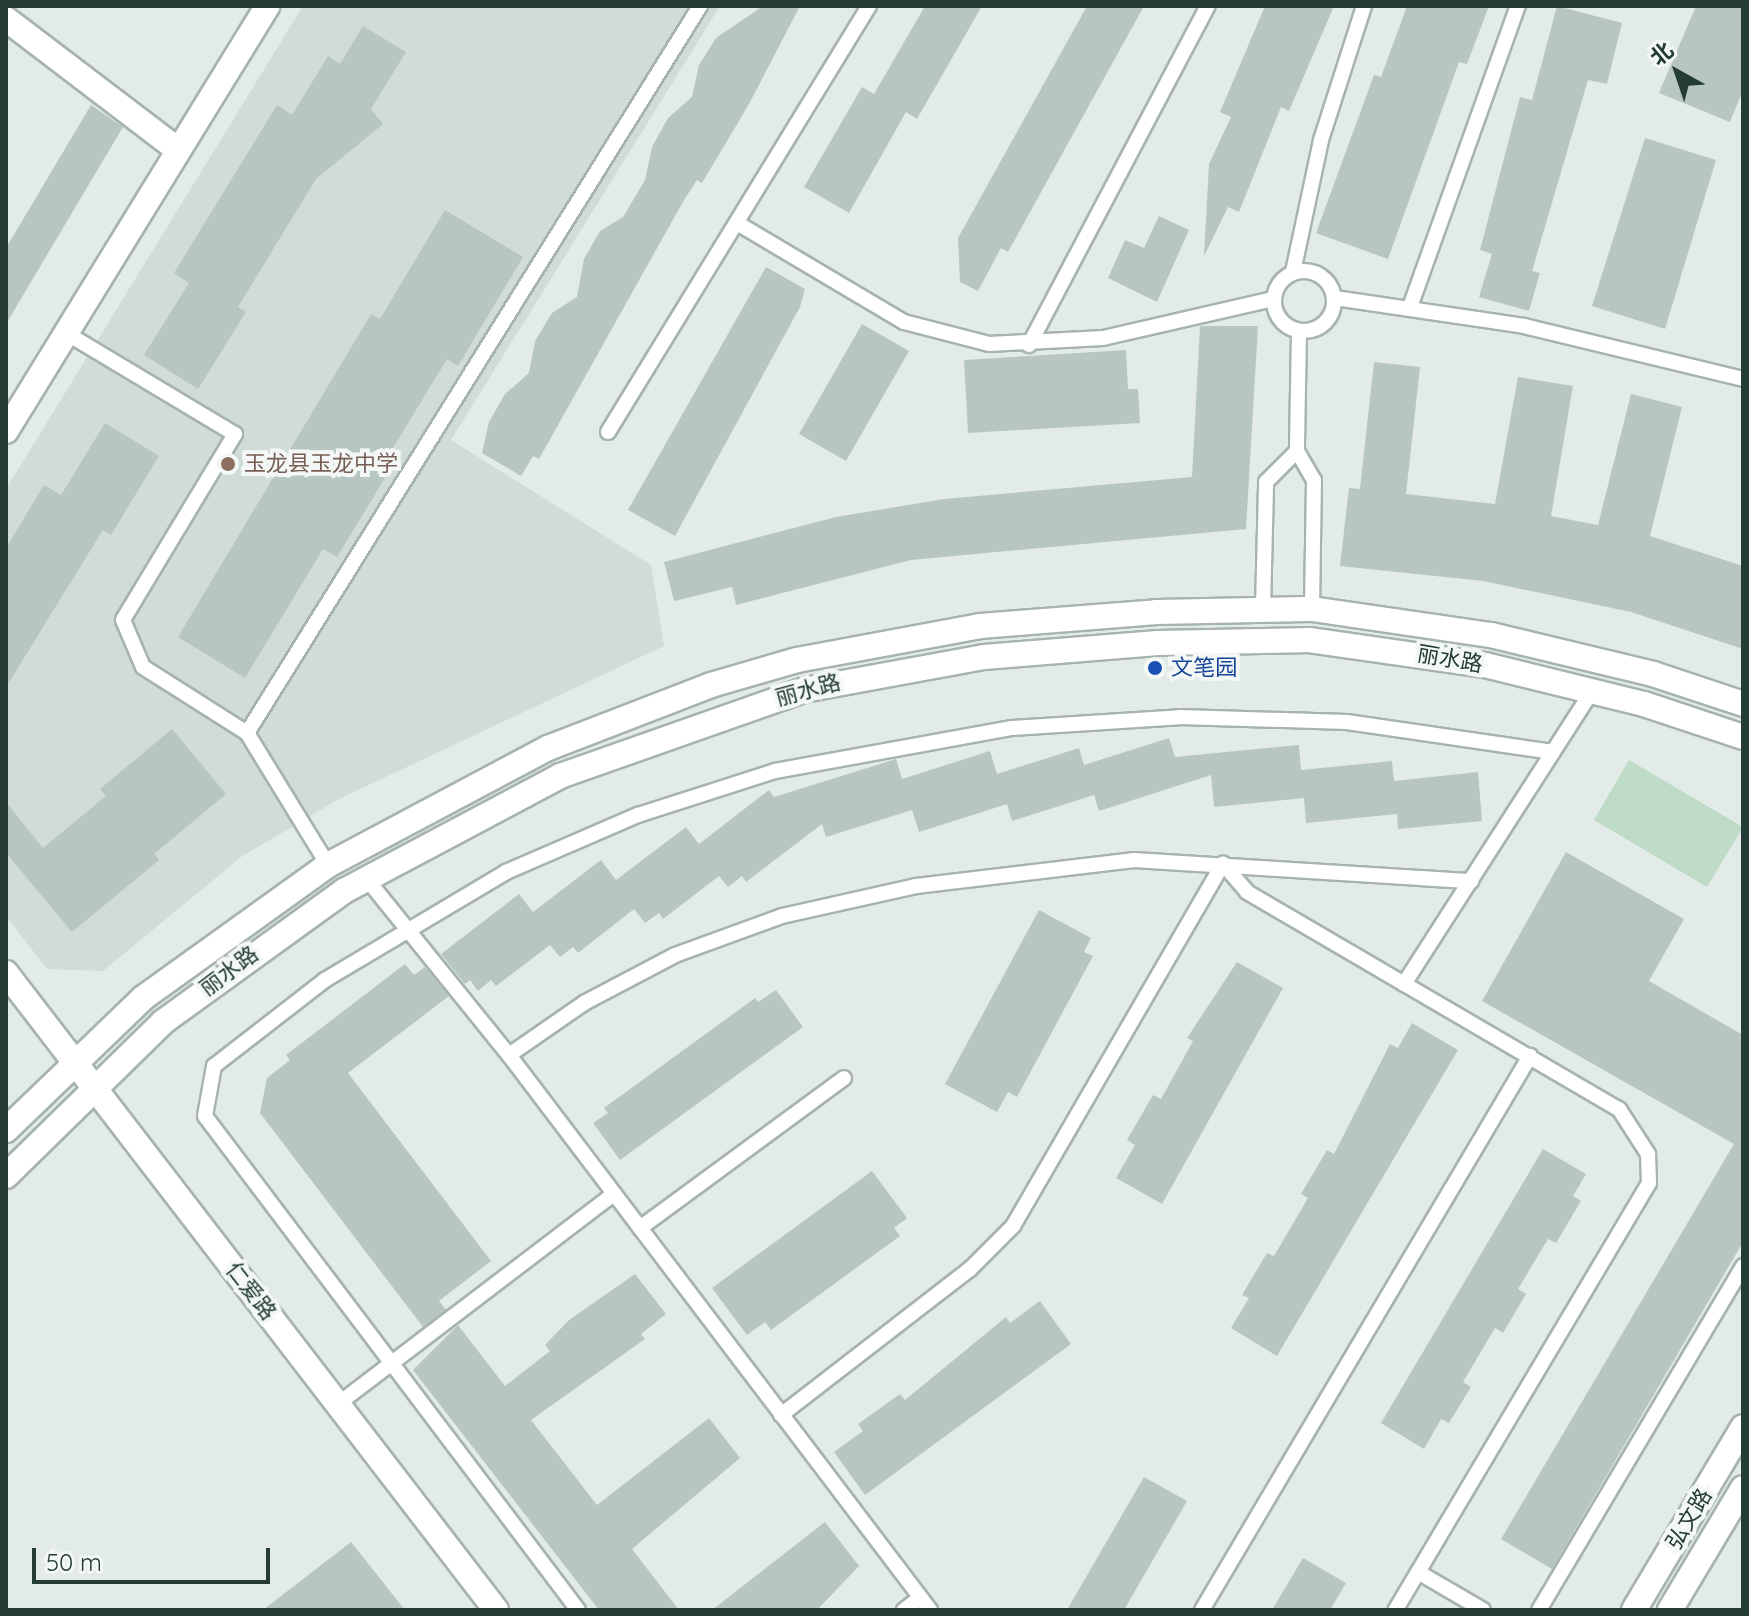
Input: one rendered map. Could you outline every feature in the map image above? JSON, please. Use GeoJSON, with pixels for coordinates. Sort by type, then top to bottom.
{"type":"FeatureCollection","features":[{"type":"Feature","properties":{"kind":"street"},"geometry":{"type":"LineString","coordinates":[[6,431],[267,6]]}},
{"type":"Feature","properties":{"kind":"street"},"geometry":{"type":"LineString","coordinates":[[6,19],[178,150]]}},
{"type":"Feature","properties":{"kind":"street","name":"丽水路"},"geometry":{"type":"LineString","coordinates":[[6,1130],[74,1061],[202,951],[328,865],[548,748],[628,714],[797,660],[980,626],[1263,609],[1312,609],[1520,641],[1743,704]]}},
{"type":"Feature","properties":{"kind":"street","name":"丽水路"},"geometry":{"type":"LineString","coordinates":[[6,1176],[93,1086],[221,975],[366,878],[483,813],[639,743],[777,698],[889,670],[1081,647],[1309,640],[1485,665],[1593,690],[1743,737]]}},
{"type":"Feature","properties":{"kind":"street","name":"仁爱路"},"geometry":{"type":"LineString","coordinates":[[6,973],[496,1610]]}},
{"type":"Feature","properties":{"kind":"street","name":"弘文路"},"geometry":{"type":"LineString","coordinates":[[1634,1610],[1743,1427]]}},
{"type":"Feature","properties":{"kind":"street","name":"弘文路"},"geometry":{"type":"LineString","coordinates":[[1670,1610],[1743,1488]]}},
{"type":"Feature","properties":{"kind":"lane"},"geometry":{"type":"LineString","coordinates":[[247,733],[700,6]]}},
{"type":"Feature","properties":{"kind":"lane"},"geometry":{"type":"LineString","coordinates":[[608,432],[869,6]]}},
{"type":"Feature","properties":{"kind":"lane"},"geometry":{"type":"LineString","coordinates":[[1029,345],[1208,6]]}},
{"type":"Feature","properties":{"kind":"lane"},"geometry":{"type":"LineString","coordinates":[[737,223],[904,322],[956,339],[1029,345],[1103,338],[1273,299],[1293,272],[1321,140],[1364,6]]}},
{"type":"Feature","properties":{"kind":"lane"},"geometry":{"type":"LineString","coordinates":[[1410,307],[1518,6]]}},
{"type":"Feature","properties":{"kind":"lane"},"geometry":{"type":"LineString","coordinates":[[1273,299],[1282,323],[1299,331],[1327,321],[1335,298],[1324,277],[1293,272]]}},
{"type":"Feature","properties":{"kind":"lane"},"geometry":{"type":"LineString","coordinates":[[1335,298],[1410,307],[1582,338],[1743,379]]}},
{"type":"Feature","properties":{"kind":"lane"},"geometry":{"type":"LineString","coordinates":[[1299,331],[1297,451],[1314,480],[1312,609]]}},
{"type":"Feature","properties":{"kind":"lane"},"geometry":{"type":"LineString","coordinates":[[66,333],[235,434],[123,620],[143,667],[247,733],[328,865]]}},
{"type":"Feature","properties":{"kind":"lane"},"geometry":{"type":"LineString","coordinates":[[1263,609],[1266,482],[1297,451]]}},
{"type":"Feature","properties":{"kind":"lane"},"geometry":{"type":"LineString","coordinates":[[1404,984],[1593,690]]}},
{"type":"Feature","properties":{"kind":"lane"},"geometry":{"type":"LineString","coordinates":[[578,1610],[205,1116],[214,1066],[325,980],[406,928],[506,872],[638,815],[775,771],[928,739],[1095,720],[1264,717],[1431,731],[1553,752]]}},
{"type":"Feature","properties":{"kind":"lane"},"geometry":{"type":"LineString","coordinates":[[509,1055],[624,980],[782,916],[916,886],[1075,863],[1223,864],[1471,881]]}},
{"type":"Feature","properties":{"kind":"lane"},"geometry":{"type":"LineString","coordinates":[[1223,864],[1247,892],[1619,1109],[1644,1141],[1649,1183],[1395,1610]]}},
{"type":"Feature","properties":{"kind":"lane"},"geometry":{"type":"LineString","coordinates":[[781,1415],[970,1269],[1013,1226],[1223,864]]}},
{"type":"Feature","properties":{"kind":"lane"},"geometry":{"type":"LineString","coordinates":[[366,878],[509,1055],[930,1610]]}},
{"type":"Feature","properties":{"kind":"lane"},"geometry":{"type":"LineString","coordinates":[[1202,1610],[1530,1056]]}},
{"type":"Feature","properties":{"kind":"lane"},"geometry":{"type":"LineString","coordinates":[[640,1228],[844,1078]]}},
{"type":"Feature","properties":{"kind":"lane"},"geometry":{"type":"LineString","coordinates":[[338,1404],[614,1194]]}},
{"type":"Feature","properties":{"kind":"lane"},"geometry":{"type":"LineString","coordinates":[[1539,1610],[1743,1266]]}},
{"type":"Feature","properties":{"kind":"lane"},"geometry":{"type":"LineString","coordinates":[[1418,1572],[1483,1610]]}},
{"type":"Feature","properties":{"kind":"lane"},"geometry":{"type":"LineString","coordinates":[[904,1610],[920,1598]]}},
{"type":"Feature","properties":{"kind":"shaded area","name":"玉龙县玉龙中学"},"geometry":{"type":"Polygon","coordinates":[[[303,6],[720,6],[451,440],[651,565],[664,646],[339,799],[241,857],[103,971],[47,969],[6,916],[6,489],[303,6]]]}},
{"type":"Feature","properties":{"kind":"green space"},"geometry":{"type":"Polygon","coordinates":[[[1629,760],[1743,827],[1707,887],[1594,820],[1629,760]]]}},
{"type":"Feature","properties":{"kind":"building"},"geometry":{"type":"Polygon","coordinates":[[[763,6],[800,6],[749,104],[702,183],[697,180],[684,200],[539,459],[533,456],[521,476],[482,453],[489,422],[505,394],[529,373],[535,341],[552,313],[577,297],[584,259],[600,231],[623,217],[645,180],[652,147],[668,118],[692,97],[699,65],[716,38],[763,6]]]}},
{"type":"Feature","properties":{"kind":"building"},"geometry":{"type":"Polygon","coordinates":[[[925,6],[982,6],[917,119],[906,112],[849,213],[804,187],[862,87],[874,94],[925,6]]]}},
{"type":"Feature","properties":{"kind":"building"},"geometry":{"type":"Polygon","coordinates":[[[1087,6],[1144,6],[1008,252],[1001,248],[978,291],[960,282],[958,238],[1087,6]]]}},
{"type":"Feature","properties":{"kind":"building"},"geometry":{"type":"Polygon","coordinates":[[[1265,6],[1334,6],[1289,111],[1281,107],[1239,212],[1228,207],[1204,256],[1209,164],[1231,117],[1220,112],[1265,6]]]}},
{"type":"Feature","properties":{"kind":"building"},"geometry":{"type":"Polygon","coordinates":[[[1407,6],[1489,6],[1467,64],[1459,62],[1388,259],[1316,233],[1374,75],[1381,77],[1407,6]]]}},
{"type":"Feature","properties":{"kind":"building"},"geometry":{"type":"Polygon","coordinates":[[[1557,6],[1622,23],[1607,84],[1588,80],[1532,271],[1540,273],[1529,311],[1479,297],[1492,254],[1480,250],[1520,97],[1532,100],[1557,6]]]}},
{"type":"Feature","properties":{"kind":"building"},"geometry":{"type":"Polygon","coordinates":[[[1696,6],[1743,6],[1743,90],[1730,122],[1659,93],[1696,6]]]}},
{"type":"Feature","properties":{"kind":"building"},"geometry":{"type":"Polygon","coordinates":[[[363,26],[406,52],[371,109],[383,124],[316,179],[238,307],[246,312],[198,389],[144,355],[189,283],[174,273],[277,105],[292,115],[328,56],[340,64],[363,26]]]}},
{"type":"Feature","properties":{"kind":"building"},"geometry":{"type":"Polygon","coordinates":[[[91,105],[123,127],[6,324],[6,248],[91,105]]]}},
{"type":"Feature","properties":{"kind":"building"},"geometry":{"type":"Polygon","coordinates":[[[1645,138],[1716,160],[1665,329],[1592,306],[1645,138]]]}},
{"type":"Feature","properties":{"kind":"building"},"geometry":{"type":"Polygon","coordinates":[[[445,210],[523,257],[458,366],[447,359],[377,474],[385,478],[337,557],[323,549],[245,678],[178,637],[371,314],[380,319],[445,210]]]}},
{"type":"Feature","properties":{"kind":"building"},"geometry":{"type":"Polygon","coordinates":[[[1159,216],[1189,230],[1157,302],[1108,278],[1125,240],[1144,248],[1159,216]]]}},
{"type":"Feature","properties":{"kind":"building"},"geometry":{"type":"Polygon","coordinates":[[[766,267],[805,289],[800,307],[675,536],[628,510],[766,267]]]}},
{"type":"Feature","properties":{"kind":"building"},"geometry":{"type":"Polygon","coordinates":[[[862,324],[909,351],[846,461],[799,434],[862,324]]]}},
{"type":"Feature","properties":{"kind":"building"},"geometry":{"type":"Polygon","coordinates":[[[1200,326],[1258,326],[1246,529],[911,560],[736,605],[732,587],[674,601],[664,562],[836,517],[944,499],[1192,477],[1200,326]]]}},
{"type":"Feature","properties":{"kind":"building"},"geometry":{"type":"Polygon","coordinates":[[[1126,350],[1128,389],[1138,389],[1140,423],[968,433],[964,360],[1126,350]]]}},
{"type":"Feature","properties":{"kind":"building"},"geometry":{"type":"Polygon","coordinates":[[[1374,362],[1420,367],[1406,494],[1495,504],[1518,377],[1573,386],[1551,516],[1598,525],[1631,394],[1682,407],[1650,536],[1743,566],[1743,649],[1631,612],[1483,581],[1340,566],[1349,488],[1360,489],[1374,362]]]}},
{"type":"Feature","properties":{"kind":"building"},"geometry":{"type":"Polygon","coordinates":[[[105,423],[159,456],[111,535],[103,530],[6,687],[6,548],[44,485],[61,495],[105,423]]]}},
{"type":"Feature","properties":{"kind":"building"},"geometry":{"type":"Polygon","coordinates":[[[172,729],[226,794],[154,854],[159,860],[72,932],[6,853],[6,802],[43,848],[106,796],[100,789],[172,729]]]}},
{"type":"Feature","properties":{"kind":"building"},"geometry":{"type":"Polygon","coordinates":[[[1169,738],[1175,757],[1299,745],[1301,770],[1392,761],[1394,781],[1478,772],[1482,821],[1398,829],[1397,814],[1306,823],[1304,798],[1214,807],[1211,775],[1099,811],[1094,795],[1012,821],[1007,804],[919,832],[912,810],[826,837],[822,824],[746,882],[742,876],[728,887],[719,876],[663,919],[659,913],[645,923],[634,909],[578,953],[573,947],[560,957],[550,945],[496,986],[491,980],[478,991],[470,980],[465,984],[441,954],[519,894],[533,912],[601,860],[616,880],[686,827],[699,844],[769,790],[774,797],[896,759],[902,779],[990,751],[997,774],[1079,748],[1084,765],[1169,738]]]}},
{"type":"Feature","properties":{"kind":"building"},"geometry":{"type":"Polygon","coordinates":[[[1566,852],[1684,919],[1649,981],[1743,1035],[1743,1242],[1552,1569],[1501,1539],[1734,1144],[1482,1001],[1566,852]]]}},
{"type":"Feature","properties":{"kind":"building"},"geometry":{"type":"Polygon","coordinates":[[[1039,910],[1091,938],[1084,952],[1093,956],[1017,1097],[1008,1092],[997,1112],[945,1084],[1039,910]]]}},
{"type":"Feature","properties":{"kind":"building"},"geometry":{"type":"Polygon","coordinates":[[[1237,962],[1283,988],[1162,1204],[1116,1178],[1135,1145],[1127,1140],[1153,1095],[1161,1099],[1193,1041],[1187,1038],[1237,962]]]}},
{"type":"Feature","properties":{"kind":"building"},"geometry":{"type":"Polygon","coordinates":[[[405,964],[414,975],[425,967],[449,996],[348,1073],[491,1261],[439,1301],[446,1310],[423,1327],[260,1113],[267,1078],[290,1060],[286,1055],[405,964]]]}},
{"type":"Feature","properties":{"kind":"building"},"geometry":{"type":"Polygon","coordinates":[[[776,990],[803,1027],[620,1160],[593,1123],[608,1113],[604,1108],[755,998],[758,1002],[776,990]]]}},
{"type":"Feature","properties":{"kind":"building"},"geometry":{"type":"Polygon","coordinates":[[[1412,1023],[1458,1050],[1277,1356],[1231,1328],[1249,1298],[1242,1295],[1267,1253],[1274,1256],[1308,1198],[1301,1194],[1327,1150],[1334,1154],[1390,1044],[1398,1048],[1412,1023]]]}},
{"type":"Feature","properties":{"kind":"building"},"geometry":{"type":"Polygon","coordinates":[[[1543,1149],[1586,1174],[1573,1196],[1581,1201],[1556,1243],[1548,1239],[1518,1289],[1526,1294],[1503,1333],[1495,1328],[1463,1382],[1471,1387],[1449,1423],[1441,1419],[1424,1449],[1381,1423],[1543,1149]]]}},
{"type":"Feature","properties":{"kind":"building"},"geometry":{"type":"Polygon","coordinates":[[[872,1171],[907,1218],[894,1228],[900,1236],[771,1330],[765,1322],[747,1335],[712,1288],[872,1171]]]}},
{"type":"Feature","properties":{"kind":"building"},"geometry":{"type":"Polygon","coordinates":[[[635,1274],[666,1314],[641,1334],[645,1339],[531,1420],[597,1505],[709,1418],[740,1458],[632,1549],[679,1610],[599,1610],[413,1370],[458,1325],[505,1386],[550,1351],[545,1345],[569,1320],[635,1274]]]}},
{"type":"Feature","properties":{"kind":"building"},"geometry":{"type":"Polygon","coordinates":[[[1040,1301],[1071,1344],[865,1495],[834,1452],[863,1431],[858,1424],[900,1394],[905,1400],[1006,1317],[1010,1323],[1040,1301]]]}},
{"type":"Feature","properties":{"kind":"building"},"geometry":{"type":"Polygon","coordinates":[[[1144,1477],[1187,1501],[1124,1610],[1067,1610],[1144,1477]]]}},
{"type":"Feature","properties":{"kind":"building"},"geometry":{"type":"Polygon","coordinates":[[[825,1522],[859,1566],[817,1610],[712,1610],[825,1522]]]}},
{"type":"Feature","properties":{"kind":"building"},"geometry":{"type":"Polygon","coordinates":[[[351,1542],[405,1610],[263,1610],[351,1542]]]}},
{"type":"Feature","properties":{"kind":"building"},"geometry":{"type":"Polygon","coordinates":[[[1303,1558],[1346,1583],[1330,1610],[1272,1610],[1303,1558]]]}},
{"type":"Feature","properties":{"kind":"place","name":"玉龙县玉龙中学"},"geometry":{"type":"Point","coordinates":[228,464]}},
{"type":"Feature","properties":{"kind":"place","name":"文笔园"},"geometry":{"type":"Point","coordinates":[1155,668]}}]}
